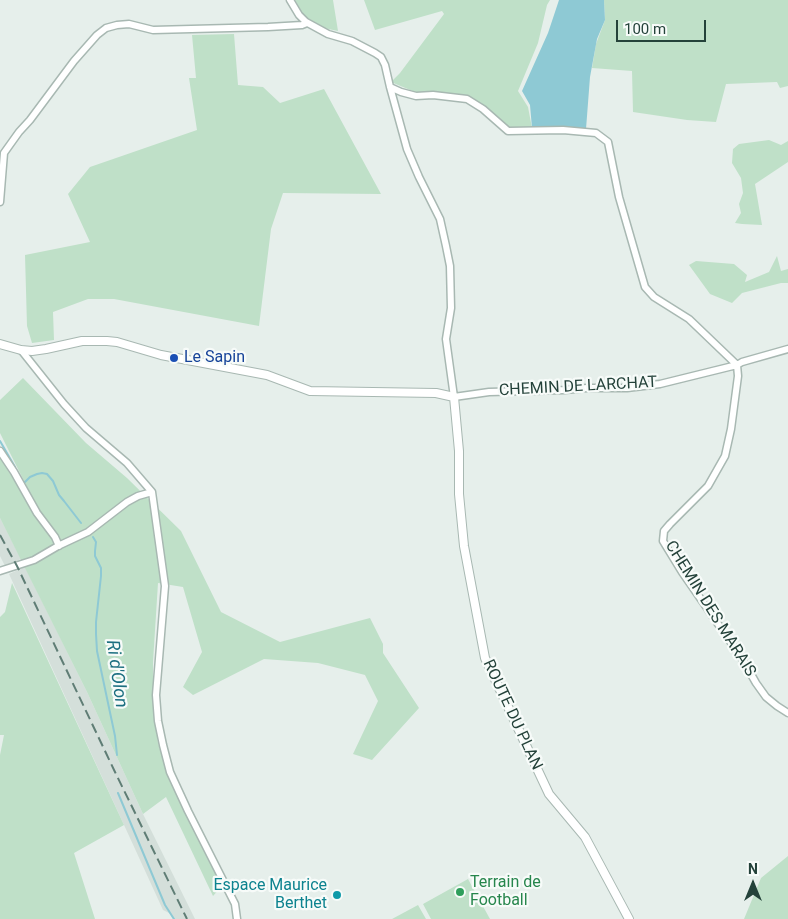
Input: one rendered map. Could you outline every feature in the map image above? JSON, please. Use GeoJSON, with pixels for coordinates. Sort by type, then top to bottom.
{"type":"FeatureCollection","features":[{"type":"Feature","properties":{"kind":"street"},"geometry":{"type":"LineString","coordinates":[[0,344],[32,351],[90,340],[107,340],[162,356],[267,375],[310,391],[436,393],[454,397],[446,339],[451,308],[450,266],[446,246],[440,219],[407,149],[385,65],[381,57],[375,52],[352,41],[328,34],[307,23],[299,15],[290,0]]}},
{"type":"Feature","properties":{"kind":"street"},"geometry":{"type":"LineString","coordinates":[[0,202],[4,153],[74,61],[97,35],[106,28],[129,24],[153,30],[268,28],[307,23]]}},
{"type":"Feature","properties":{"kind":"street"},"geometry":{"type":"LineString","coordinates":[[390,86],[401,92],[416,96],[433,95],[466,98],[483,109],[508,131],[563,130],[596,133],[608,142],[619,197],[645,287],[654,297],[689,320],[737,365]]}},
{"type":"Feature","properties":{"kind":"street"},"geometry":{"type":"LineString","coordinates":[[22,350],[64,404],[86,428],[127,463],[152,492],[165,586],[156,695],[158,721],[170,772],[235,904],[237,919]]}},
{"type":"Feature","properties":{"kind":"street","name":"CHEMIN DE LARCHAT"},"geometry":{"type":"LineString","coordinates":[[454,397],[489,392],[627,388],[660,384],[788,350]]}},
{"type":"Feature","properties":{"kind":"street","name":"CHEMIN DES MARAIS"},"geometry":{"type":"LineString","coordinates":[[737,365],[738,376],[732,429],[725,456],[708,486],[664,531],[663,541],[766,697],[788,713]]}},
{"type":"Feature","properties":{"kind":"street","name":"ROUTE DU PLAN"},"geometry":{"type":"LineString","coordinates":[[454,397],[458,431],[464,546],[485,658],[549,794],[585,837],[629,919]]}},
{"type":"Feature","properties":{"kind":"street"},"geometry":{"type":"LineString","coordinates":[[0,450],[37,513],[56,537],[59,546]]}},
{"type":"Feature","properties":{"kind":"street"},"geometry":{"type":"LineString","coordinates":[[0,571],[34,560],[88,532],[127,502],[152,492]]}},
{"type":"Feature","properties":{"kind":"shaded area"},"geometry":{"type":"Polygon","coordinates":[[[0,518],[21,559],[5,566],[0,556],[0,518]]]}},
{"type":"Feature","properties":{"kind":"shaded area"},"geometry":{"type":"Polygon","coordinates":[[[25,567],[195,919],[174,919],[171,914],[163,910],[9,574],[25,567]]]}},
{"type":"Feature","properties":{"kind":"green space"},"geometry":{"type":"Polygon","coordinates":[[[295,0],[333,0],[338,31],[319,27],[304,16],[295,0]]]}},
{"type":"Feature","properties":{"kind":"green space"},"geometry":{"type":"Polygon","coordinates":[[[364,0],[550,0],[547,5],[538,43],[518,91],[528,107],[532,128],[510,129],[472,98],[446,93],[415,92],[391,82],[400,73],[444,14],[442,11],[375,30],[364,0]]]}},
{"type":"Feature","properties":{"kind":"green space"},"geometry":{"type":"Polygon","coordinates":[[[604,0],[788,0],[788,86],[780,88],[777,82],[726,84],[716,122],[633,112],[632,71],[592,68],[596,44],[605,20],[604,0]]]}},
{"type":"Feature","properties":{"kind":"green space"},"geometry":{"type":"Polygon","coordinates":[[[234,34],[238,85],[263,87],[280,103],[324,89],[381,194],[283,193],[271,229],[259,326],[114,299],[88,299],[53,312],[54,340],[32,343],[27,326],[25,255],[90,242],[68,194],[90,167],[197,130],[189,78],[196,78],[192,35],[234,34]]]}},
{"type":"Feature","properties":{"kind":"green space"},"geometry":{"type":"Polygon","coordinates":[[[769,140],[781,145],[788,141],[788,162],[755,184],[762,225],[735,223],[741,213],[739,204],[743,193],[741,178],[732,163],[733,149],[739,144],[769,140]]]}},
{"type":"Feature","properties":{"kind":"green space"},"geometry":{"type":"Polygon","coordinates":[[[777,256],[781,271],[788,269],[788,283],[742,293],[732,303],[710,294],[689,265],[696,261],[734,264],[747,275],[745,282],[769,272],[777,256]]]}},
{"type":"Feature","properties":{"kind":"green space"},"geometry":{"type":"Polygon","coordinates":[[[23,378],[86,443],[127,478],[181,531],[221,612],[280,642],[370,618],[383,644],[383,653],[419,708],[372,760],[353,754],[378,701],[365,675],[318,663],[264,659],[193,695],[183,687],[202,652],[183,587],[158,583],[153,662],[153,707],[158,743],[168,775],[222,886],[213,896],[166,797],[143,814],[87,692],[0,518],[0,457],[43,528],[53,539],[0,433],[0,400],[23,378]]]}},
{"type":"Feature","properties":{"kind":"green space"},"geometry":{"type":"Polygon","coordinates":[[[12,583],[124,825],[74,853],[95,919],[0,919],[0,755],[4,735],[0,735],[0,617],[5,612],[12,583]]]}},
{"type":"Feature","properties":{"kind":"green space"},"geometry":{"type":"Polygon","coordinates":[[[788,856],[788,919],[744,919],[761,878],[788,856]]]}},
{"type":"Feature","properties":{"kind":"green space","name":"Terrain de Football"},"geometry":{"type":"Polygon","coordinates":[[[468,879],[490,919],[431,919],[423,904],[468,879]]]}},
{"type":"Feature","properties":{"kind":"green space","name":"Terrain de Football"},"geometry":{"type":"Polygon","coordinates":[[[418,905],[426,919],[392,919],[418,905]]]}},
{"type":"Feature","properties":{"kind":"water"},"geometry":{"type":"Polygon","coordinates":[[[559,0],[604,0],[605,20],[597,39],[590,77],[586,129],[532,128],[530,105],[522,91],[548,33],[559,0]]]}},
{"type":"Feature","properties":{"kind":"waterway","name":"Ri d'Olon"},"geometry":{"type":"LineString","coordinates":[[0,441],[15,467]]}},
{"type":"Feature","properties":{"kind":"waterway","name":"Ri d'Olon"},"geometry":{"type":"LineString","coordinates":[[23,482],[37,474],[47,474],[53,481],[59,495],[81,523]]}},
{"type":"Feature","properties":{"kind":"waterway","name":"Ri d'Olon"},"geometry":{"type":"LineString","coordinates":[[93,537],[96,542],[95,556],[101,568],[96,622],[97,651],[115,736],[117,755]]}},
{"type":"Feature","properties":{"kind":"waterway","name":"Ri d'Olon"},"geometry":{"type":"LineString","coordinates":[[118,793],[165,905],[174,919]]}},
{"type":"Feature","properties":{"kind":"railway"},"geometry":{"type":"LineString","coordinates":[[0,535],[17,566],[187,919]]}},
{"type":"Feature","properties":{"kind":"place","name":"Le Sapin"},"geometry":{"type":"Point","coordinates":[174,358]}},
{"type":"Feature","properties":{"kind":"place","name":"Terrain de Football"},"geometry":{"type":"Point","coordinates":[460,892]}},
{"type":"Feature","properties":{"kind":"place","name":"Espace Maurice Berthet"},"geometry":{"type":"Point","coordinates":[337,895]}}]}
